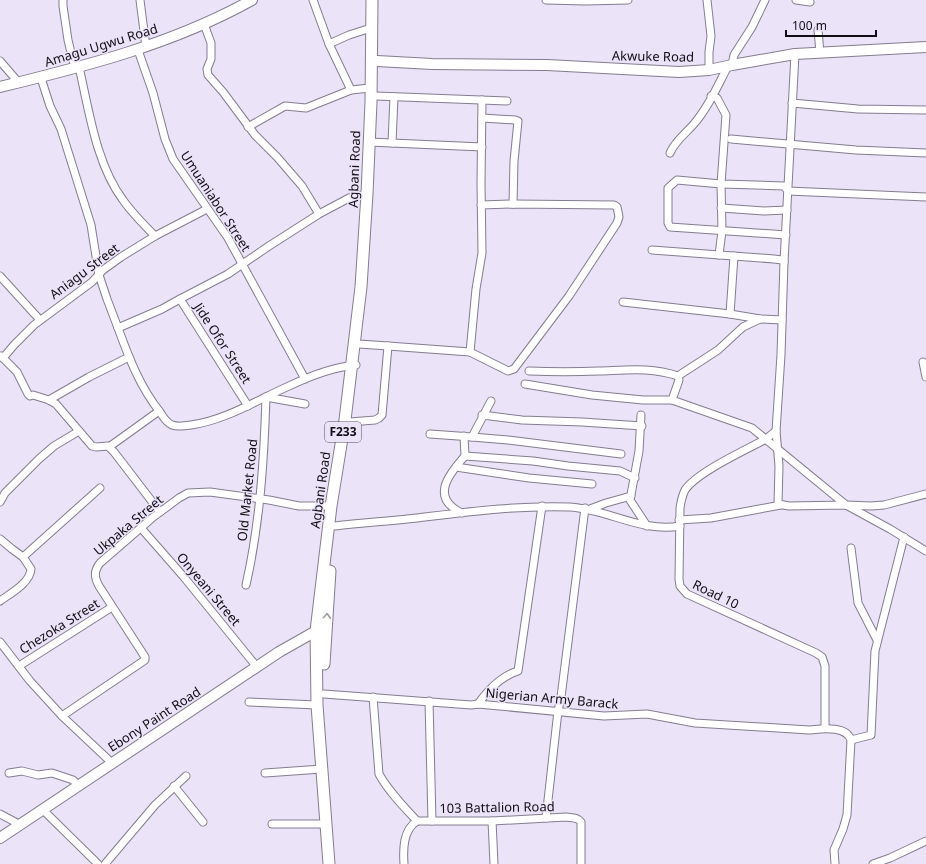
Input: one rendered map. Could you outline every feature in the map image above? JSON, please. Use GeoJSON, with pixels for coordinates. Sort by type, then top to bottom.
{"type":"FeatureCollection","features":[{"type":"Feature","properties":{"kind":"main road","name":"Agbani Road"},"geometry":{"type":"LineString","coordinates":[[372,0],[371,28],[374,61]]}},
{"type":"Feature","properties":{"kind":"main road","name":"Agbani Road"},"geometry":{"type":"LineString","coordinates":[[356,343],[369,240],[374,61],[379,0]]}},
{"type":"Feature","properties":{"kind":"main road","name":"Agbani Road"},"geometry":{"type":"LineString","coordinates":[[332,525],[348,421],[354,365],[371,142]]}},
{"type":"Feature","properties":{"kind":"main road","name":"Agbani Road"},"geometry":{"type":"LineString","coordinates":[[329,864],[317,705],[321,631],[330,574],[332,525],[331,506],[348,421]]}},
{"type":"Feature","properties":{"kind":"main road","name":"Agbani Road"},"geometry":{"type":"LineString","coordinates":[[321,631],[336,864]]}},
{"type":"Feature","properties":{"kind":"street"},"geometry":{"type":"LineString","coordinates":[[64,0],[63,6],[68,40],[73,61],[80,67],[95,136],[101,155],[122,200],[143,225],[155,236]]}},
{"type":"Feature","properties":{"kind":"street","name":"Umuaniabor Street"},"geometry":{"type":"LineString","coordinates":[[140,0],[142,48],[169,150],[181,172],[228,238],[305,379]]}},
{"type":"Feature","properties":{"kind":"street","name":"Amagu Ugwu Road"},"geometry":{"type":"LineString","coordinates":[[0,87],[41,78],[142,48],[204,24],[229,13],[252,0]]}},
{"type":"Feature","properties":{"kind":"street"},"geometry":{"type":"LineString","coordinates":[[313,0],[329,44],[351,90]]}},
{"type":"Feature","properties":{"kind":"street"},"geometry":{"type":"LineString","coordinates":[[546,0],[628,0]]}},
{"type":"Feature","properties":{"kind":"street"},"geometry":{"type":"LineString","coordinates":[[707,0],[711,36],[709,70]]}},
{"type":"Feature","properties":{"kind":"street"},"geometry":{"type":"LineString","coordinates":[[670,153],[680,136],[693,125],[730,65],[734,55],[752,28],[765,0]]}},
{"type":"Feature","properties":{"kind":"street"},"geometry":{"type":"LineString","coordinates":[[796,0],[810,2]]}},
{"type":"Feature","properties":{"kind":"street"},"geometry":{"type":"LineString","coordinates":[[204,24],[209,35],[212,48],[211,59],[207,69],[208,75],[223,92],[248,127],[302,186],[319,214]]}},
{"type":"Feature","properties":{"kind":"street"},"geometry":{"type":"LineString","coordinates":[[329,44],[349,35],[371,28]]}},
{"type":"Feature","properties":{"kind":"street"},"geometry":{"type":"LineString","coordinates":[[818,30],[820,53]]}},
{"type":"Feature","properties":{"kind":"street","name":"Akwuke Road"},"geometry":{"type":"LineString","coordinates":[[374,61],[432,64],[547,65],[679,72],[709,70],[795,54],[926,47]]}},
{"type":"Feature","properties":{"kind":"street"},"geometry":{"type":"LineString","coordinates":[[781,505],[778,504],[779,466],[776,431],[795,54]]}},
{"type":"Feature","properties":{"kind":"street"},"geometry":{"type":"LineString","coordinates":[[0,61],[19,82]]}},
{"type":"Feature","properties":{"kind":"street"},"geometry":{"type":"LineString","coordinates":[[41,78],[50,106],[60,129],[91,225],[99,275],[106,299],[133,368],[143,387],[166,421],[172,425],[187,425],[213,420],[248,406],[305,379],[339,367],[354,365]]}},
{"type":"Feature","properties":{"kind":"street"},"geometry":{"type":"LineString","coordinates":[[248,127],[285,106],[306,108],[351,90],[373,92],[394,97],[507,101]]}},
{"type":"Feature","properties":{"kind":"street"},"geometry":{"type":"LineString","coordinates":[[711,96],[717,98],[726,115],[721,184],[722,231],[719,255]]}},
{"type":"Feature","properties":{"kind":"street"},"geometry":{"type":"LineString","coordinates":[[392,143],[394,97]]}},
{"type":"Feature","properties":{"kind":"street"},"geometry":{"type":"LineString","coordinates":[[470,352],[476,289],[482,253],[482,100]]}},
{"type":"Feature","properties":{"kind":"street"},"geometry":{"type":"LineString","coordinates":[[792,104],[858,109],[926,110]]}},
{"type":"Feature","properties":{"kind":"street"},"geometry":{"type":"LineString","coordinates":[[482,118],[518,121],[514,161],[513,204]]}},
{"type":"Feature","properties":{"kind":"street"},"geometry":{"type":"LineString","coordinates":[[731,139],[791,146],[926,153]]}},
{"type":"Feature","properties":{"kind":"street"},"geometry":{"type":"LineString","coordinates":[[371,142],[482,147]]}},
{"type":"Feature","properties":{"kind":"street"},"geometry":{"type":"LineString","coordinates":[[786,235],[670,227],[668,223],[668,188],[677,180],[721,184],[784,186],[788,191],[926,197]]}},
{"type":"Feature","properties":{"kind":"street","name":"Jide Ofor Street"},"geometry":{"type":"LineString","coordinates":[[248,406],[180,299],[228,274],[319,214],[349,198],[367,194]]}},
{"type":"Feature","properties":{"kind":"street"},"geometry":{"type":"LineString","coordinates":[[356,343],[470,352],[508,370],[514,369],[569,296],[619,218],[617,207],[614,206],[513,204],[482,205]]}},
{"type":"Feature","properties":{"kind":"street"},"geometry":{"type":"LineString","coordinates":[[721,208],[764,211],[787,210]]}},
{"type":"Feature","properties":{"kind":"street","name":"Aniagu Street"},"geometry":{"type":"LineString","coordinates":[[2,357],[40,320],[92,282],[121,257],[155,236],[207,209]]}},
{"type":"Feature","properties":{"kind":"street"},"geometry":{"type":"LineString","coordinates":[[652,250],[784,259]]}},
{"type":"Feature","properties":{"kind":"street"},"geometry":{"type":"LineString","coordinates":[[730,314],[734,256]]}},
{"type":"Feature","properties":{"kind":"street"},"geometry":{"type":"LineString","coordinates":[[0,276],[40,320]]}},
{"type":"Feature","properties":{"kind":"street"},"geometry":{"type":"LineString","coordinates":[[118,328],[162,309],[180,299]]}},
{"type":"Feature","properties":{"kind":"street"},"geometry":{"type":"LineString","coordinates":[[623,302],[730,314],[760,319],[782,320]]}},
{"type":"Feature","properties":{"kind":"street"},"geometry":{"type":"LineString","coordinates":[[678,376],[718,350],[744,327],[760,319]]}},
{"type":"Feature","properties":{"kind":"street"},"geometry":{"type":"LineString","coordinates":[[348,421],[375,420],[382,415],[388,346]]}},
{"type":"Feature","properties":{"kind":"street"},"geometry":{"type":"LineString","coordinates":[[2,357],[17,372],[30,396],[33,395],[56,404],[92,446],[96,447],[104,445],[109,447],[160,512]]}},
{"type":"Feature","properties":{"kind":"street"},"geometry":{"type":"LineString","coordinates":[[49,400],[89,377],[129,357]]}},
{"type":"Feature","properties":{"kind":"street"},"geometry":{"type":"LineString","coordinates":[[923,362],[926,377]]}},
{"type":"Feature","properties":{"kind":"street"},"geometry":{"type":"LineString","coordinates":[[529,371],[601,371],[634,369],[667,372],[678,376]]}},
{"type":"Feature","properties":{"kind":"street"},"geometry":{"type":"LineString","coordinates":[[672,400],[679,380],[678,376]]}},
{"type":"Feature","properties":{"kind":"street"},"geometry":{"type":"LineString","coordinates":[[525,384],[643,400],[672,400],[752,428],[846,505],[926,551]]}},
{"type":"Feature","properties":{"kind":"street"},"geometry":{"type":"LineString","coordinates":[[266,397],[304,404]]}},
{"type":"Feature","properties":{"kind":"street","name":"Old Market Road"},"geometry":{"type":"LineString","coordinates":[[246,585],[258,522],[264,451],[266,397]]}},
{"type":"Feature","properties":{"kind":"street"},"geometry":{"type":"LineString","coordinates":[[462,513],[453,508],[446,499],[444,489],[451,471],[465,456],[468,437],[491,401]]}},
{"type":"Feature","properties":{"kind":"street"},"geometry":{"type":"LineString","coordinates":[[109,447],[159,411]]}},
{"type":"Feature","properties":{"kind":"street"},"geometry":{"type":"LineString","coordinates":[[482,415],[522,420],[642,426]]}},
{"type":"Feature","properties":{"kind":"street"},"geometry":{"type":"LineString","coordinates":[[642,415],[642,426],[635,478],[630,500],[647,526]]}},
{"type":"Feature","properties":{"kind":"street"},"geometry":{"type":"LineString","coordinates":[[0,502],[5,494],[39,458],[54,446],[79,431]]}},
{"type":"Feature","properties":{"kind":"street","name":"Road 10"},"geometry":{"type":"LineString","coordinates":[[776,431],[766,439],[710,470],[686,489],[681,499],[679,523],[680,586],[687,594],[822,657],[825,666],[825,728]]}},
{"type":"Feature","properties":{"kind":"street"},"geometry":{"type":"LineString","coordinates":[[430,434],[508,440],[621,454]]}},
{"type":"Feature","properties":{"kind":"street"},"geometry":{"type":"LineString","coordinates":[[465,456],[533,461],[620,471],[635,478]]}},
{"type":"Feature","properties":{"kind":"street"},"geometry":{"type":"LineString","coordinates":[[456,467],[529,478],[592,484]]}},
{"type":"Feature","properties":{"kind":"street"},"geometry":{"type":"LineString","coordinates":[[23,556],[100,488]]}},
{"type":"Feature","properties":{"kind":"street","name":"Ukpaka Street"},"geometry":{"type":"LineString","coordinates":[[62,716],[145,660],[145,657],[96,580],[96,569],[106,558],[160,512],[182,495],[194,492],[210,492],[299,506],[331,506]]}},
{"type":"Feature","properties":{"kind":"street"},"geometry":{"type":"LineString","coordinates":[[332,525],[393,521],[542,506],[588,509],[647,526],[670,528],[679,523],[781,505],[871,506],[884,505],[926,494]]}},
{"type":"Feature","properties":{"kind":"street"},"geometry":{"type":"LineString","coordinates":[[588,509],[631,496]]}},
{"type":"Feature","properties":{"kind":"street"},"geometry":{"type":"LineString","coordinates":[[478,704],[498,681],[511,673],[518,671],[542,506]]}},
{"type":"Feature","properties":{"kind":"street"},"geometry":{"type":"LineString","coordinates":[[546,818],[558,711],[588,509]]}},
{"type":"Feature","properties":{"kind":"street","name":"Onyeani Street"},"geometry":{"type":"LineString","coordinates":[[141,528],[183,576],[257,666]]}},
{"type":"Feature","properties":{"kind":"street"},"geometry":{"type":"LineString","coordinates":[[835,864],[834,850],[847,815],[851,740],[871,735],[875,651],[904,537]]}},
{"type":"Feature","properties":{"kind":"street"},"geometry":{"type":"LineString","coordinates":[[0,539],[23,556],[31,569],[23,584],[0,600]]}},
{"type":"Feature","properties":{"kind":"street"},"geometry":{"type":"LineString","coordinates":[[851,548],[858,603],[877,640]]}},
{"type":"Feature","properties":{"kind":"street","name":"Chezoka Street"},"geometry":{"type":"LineString","coordinates":[[19,666],[112,607]]}},
{"type":"Feature","properties":{"kind":"street","name":"Ebony Paint Road"},"geometry":{"type":"LineString","coordinates":[[0,838],[257,666],[279,652],[321,631]]}},
{"type":"Feature","properties":{"kind":"street"},"geometry":{"type":"LineString","coordinates":[[0,642],[30,681],[62,716],[112,763]]}},
{"type":"Feature","properties":{"kind":"street","name":"Nigerian Army Barack"},"geometry":{"type":"LineString","coordinates":[[324,694],[471,705],[478,704],[604,716],[647,714],[695,723],[758,728],[809,730],[825,728],[845,732],[850,736],[851,740]]}},
{"type":"Feature","properties":{"kind":"street"},"geometry":{"type":"LineString","coordinates":[[373,697],[380,774],[402,805],[417,821],[412,825],[406,835],[404,844],[404,864]]}},
{"type":"Feature","properties":{"kind":"street"},"geometry":{"type":"LineString","coordinates":[[429,701],[432,821]]}},
{"type":"Feature","properties":{"kind":"street"},"geometry":{"type":"LineString","coordinates":[[249,702],[317,705]]}},
{"type":"Feature","properties":{"kind":"street"},"geometry":{"type":"LineString","coordinates":[[265,772],[322,769]]}},
{"type":"Feature","properties":{"kind":"street"},"geometry":{"type":"LineString","coordinates":[[9,773],[22,771],[38,775],[52,773],[73,780],[78,785]]}},
{"type":"Feature","properties":{"kind":"street"},"geometry":{"type":"LineString","coordinates":[[105,864],[155,805],[186,776]]}},
{"type":"Feature","properties":{"kind":"street"},"geometry":{"type":"LineString","coordinates":[[174,786],[203,822]]}},
{"type":"Feature","properties":{"kind":"street"},"geometry":{"type":"LineString","coordinates":[[42,809],[98,864]]}},
{"type":"Feature","properties":{"kind":"street"},"geometry":{"type":"LineString","coordinates":[[0,814],[19,824]]}},
{"type":"Feature","properties":{"kind":"street","name":"103 Battalion Road"},"geometry":{"type":"LineString","coordinates":[[417,821],[492,821],[574,818],[579,820],[581,828],[581,864]]}},
{"type":"Feature","properties":{"kind":"street"},"geometry":{"type":"LineString","coordinates":[[492,821],[494,864]]}},
{"type":"Feature","properties":{"kind":"street"},"geometry":{"type":"LineString","coordinates":[[272,824],[326,824]]}},
{"type":"Feature","properties":{"kind":"street"},"geometry":{"type":"LineString","coordinates":[[873,864],[890,858],[926,841]]}}]}
